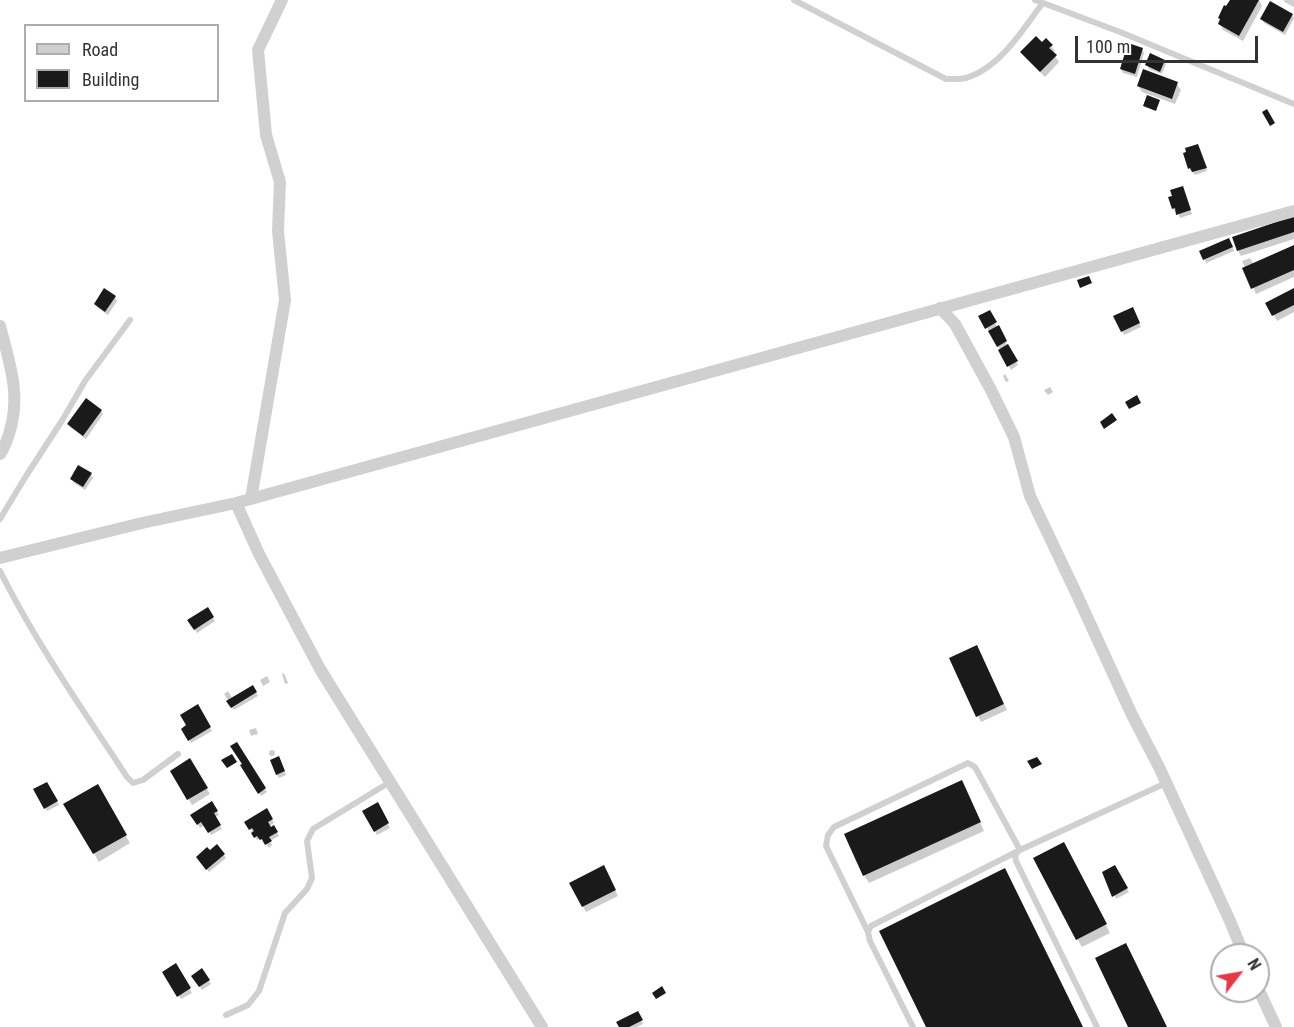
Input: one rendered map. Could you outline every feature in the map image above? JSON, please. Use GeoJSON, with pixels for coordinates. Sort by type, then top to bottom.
{"type":"FeatureCollection","features":[{"type":"Feature","properties":{"kind":"street"},"geometry":{"type":"LineString","coordinates":[[251,499],[285,300],[278,231],[280,182],[267,135],[258,50],[282,0]]}},
{"type":"Feature","properties":{"kind":"street"},"geometry":{"type":"LineString","coordinates":[[0,558],[251,499],[1294,211]]}},
{"type":"Feature","properties":{"kind":"street"},"geometry":{"type":"LineString","coordinates":[[940,308],[955,324],[1014,437],[1029,496],[1069,576],[1239,943]]}},
{"type":"Feature","properties":{"kind":"street"},"geometry":{"type":"LineString","coordinates":[[0,326],[13,379],[15,406],[12,426],[0,454]]}},
{"type":"Feature","properties":{"kind":"street"},"geometry":{"type":"LineString","coordinates":[[236,503],[259,554],[320,669],[542,1027]]}},
{"type":"Feature","properties":{"kind":"street"},"geometry":{"type":"LineString","coordinates":[[1265,1003],[1276,1027]]}},
{"type":"Feature","properties":{"kind":"lane"},"geometry":{"type":"LineString","coordinates":[[794,0],[946,79],[968,78],[995,62],[1042,4]]}},
{"type":"Feature","properties":{"kind":"lane"},"geometry":{"type":"LineString","coordinates":[[1035,0],[1120,32],[1294,104]]}},
{"type":"Feature","properties":{"kind":"lane"},"geometry":{"type":"LineString","coordinates":[[1287,0],[1294,4]]}},
{"type":"Feature","properties":{"kind":"lane"},"geometry":{"type":"LineString","coordinates":[[0,519],[85,381],[130,320]]}},
{"type":"Feature","properties":{"kind":"lane"},"geometry":{"type":"LineString","coordinates":[[0,571],[21,611],[61,676],[127,777],[133,783],[144,780],[178,754]]}},
{"type":"Feature","properties":{"kind":"lane"},"geometry":{"type":"LineString","coordinates":[[913,1027],[826,846],[828,835],[834,827],[968,763],[975,767],[1020,850]]}},
{"type":"Feature","properties":{"kind":"lane"},"geometry":{"type":"LineString","coordinates":[[226,1015],[248,1005],[260,991],[285,913],[307,889],[312,878],[307,842],[313,829],[390,782]]}},
{"type":"Feature","properties":{"kind":"lane"},"geometry":{"type":"LineString","coordinates":[[868,932],[871,926],[1020,850],[1166,783]]}},
{"type":"Feature","properties":{"kind":"lane"},"geometry":{"type":"LineString","coordinates":[[1020,850],[1015,855],[1016,861],[1097,1027]]}},
{"type":"Feature","properties":{"kind":"building"},"geometry":{"type":"Polygon","coordinates":[[[1230,0],[1259,0],[1239,36],[1218,24],[1220,19],[1218,18],[1224,5],[1226,6],[1230,0]]]}},
{"type":"Feature","properties":{"kind":"building"},"geometry":{"type":"Polygon","coordinates":[[[1270,1],[1293,14],[1283,32],[1260,19],[1270,1]]]}},
{"type":"Feature","properties":{"kind":"building"},"geometry":{"type":"Polygon","coordinates":[[[1036,36],[1042,42],[1046,38],[1053,45],[1049,48],[1057,55],[1040,72],[1020,52],[1036,36]]]}},
{"type":"Feature","properties":{"kind":"building"},"geometry":{"type":"Polygon","coordinates":[[[1128,43],[1143,48],[1135,74],[1120,69],[1128,43]]]}},
{"type":"Feature","properties":{"kind":"building"},"geometry":{"type":"Polygon","coordinates":[[[1150,53],[1165,60],[1160,72],[1145,65],[1150,53]]]}},
{"type":"Feature","properties":{"kind":"building"},"geometry":{"type":"Polygon","coordinates":[[[1143,69],[1178,82],[1172,99],[1137,86],[1143,69]]]}},
{"type":"Feature","properties":{"kind":"building"},"geometry":{"type":"Polygon","coordinates":[[[1147,95],[1160,100],[1156,111],[1143,106],[1147,95]]]}},
{"type":"Feature","properties":{"kind":"building"},"geometry":{"type":"Polygon","coordinates":[[[1267,109],[1275,123],[1270,126],[1262,112],[1267,109]]]}},
{"type":"Feature","properties":{"kind":"building"},"geometry":{"type":"Polygon","coordinates":[[[1198,144],[1207,168],[1192,172],[1190,168],[1188,169],[1183,153],[1186,152],[1185,148],[1198,144]]]}},
{"type":"Feature","properties":{"kind":"building"},"geometry":{"type":"Polygon","coordinates":[[[1183,186],[1191,210],[1176,215],[1175,208],[1172,209],[1168,197],[1172,196],[1170,190],[1183,186]]]}},
{"type":"Feature","properties":{"kind":"building"},"geometry":{"type":"Polygon","coordinates":[[[1294,216],[1294,232],[1237,251],[1232,237],[1294,216]]]}},
{"type":"Feature","properties":{"kind":"building"},"geometry":{"type":"Polygon","coordinates":[[[1229,238],[1233,247],[1203,260],[1199,251],[1229,238]]]}},
{"type":"Feature","properties":{"kind":"building"},"geometry":{"type":"Polygon","coordinates":[[[1294,245],[1294,270],[1251,289],[1242,268],[1294,245]]]}},
{"type":"Feature","properties":{"kind":"building"},"geometry":{"type":"Polygon","coordinates":[[[1089,276],[1092,283],[1080,288],[1077,280],[1089,276]]]}},
{"type":"Feature","properties":{"kind":"building"},"geometry":{"type":"Polygon","coordinates":[[[104,288],[116,296],[105,312],[94,304],[104,288]]]}},
{"type":"Feature","properties":{"kind":"building"},"geometry":{"type":"Polygon","coordinates":[[[1294,288],[1294,305],[1272,316],[1265,303],[1294,288]]]}},
{"type":"Feature","properties":{"kind":"building"},"geometry":{"type":"Polygon","coordinates":[[[1133,307],[1140,323],[1121,332],[1113,316],[1133,307]]]}},
{"type":"Feature","properties":{"kind":"building"},"geometry":{"type":"Polygon","coordinates":[[[990,310],[997,322],[985,329],[978,316],[990,310]]]}},
{"type":"Feature","properties":{"kind":"building"},"geometry":{"type":"Polygon","coordinates":[[[999,325],[1007,341],[997,347],[988,331],[999,325]]]}},
{"type":"Feature","properties":{"kind":"building"},"geometry":{"type":"Polygon","coordinates":[[[1008,344],[1018,361],[1007,367],[998,350],[1008,344]]]}},
{"type":"Feature","properties":{"kind":"building"},"geometry":{"type":"Polygon","coordinates":[[[1137,395],[1141,403],[1129,409],[1125,402],[1137,395]]]}},
{"type":"Feature","properties":{"kind":"building"},"geometry":{"type":"Polygon","coordinates":[[[86,398],[102,410],[83,436],[67,424],[86,398]]]}},
{"type":"Feature","properties":{"kind":"building"},"geometry":{"type":"Polygon","coordinates":[[[1112,413],[1117,420],[1104,429],[1100,422],[1112,413]]]}},
{"type":"Feature","properties":{"kind":"building"},"geometry":{"type":"Polygon","coordinates":[[[78,465],[92,473],[83,487],[70,479],[78,465]]]}},
{"type":"Feature","properties":{"kind":"building"},"geometry":{"type":"Polygon","coordinates":[[[208,607],[214,617],[194,630],[187,620],[208,607]]]}},
{"type":"Feature","properties":{"kind":"building"},"geometry":{"type":"Polygon","coordinates":[[[977,645],[1004,704],[976,717],[949,658],[977,645]]]}},
{"type":"Feature","properties":{"kind":"building"},"geometry":{"type":"Polygon","coordinates":[[[253,685],[257,692],[231,708],[226,701],[253,685]]]}},
{"type":"Feature","properties":{"kind":"building"},"geometry":{"type":"Polygon","coordinates":[[[198,704],[211,727],[188,741],[181,729],[186,725],[180,715],[198,704]]]}},
{"type":"Feature","properties":{"kind":"building"},"geometry":{"type":"Polygon","coordinates":[[[237,742],[266,788],[258,794],[230,746],[237,742]]]}},
{"type":"Feature","properties":{"kind":"building"},"geometry":{"type":"Polygon","coordinates":[[[232,754],[237,762],[227,768],[221,760],[232,754]]]}},
{"type":"Feature","properties":{"kind":"building"},"geometry":{"type":"Polygon","coordinates":[[[279,756],[285,771],[276,775],[270,760],[279,756]]]}},
{"type":"Feature","properties":{"kind":"building"},"geometry":{"type":"Polygon","coordinates":[[[1037,757],[1042,764],[1032,769],[1027,761],[1037,757]]]}},
{"type":"Feature","properties":{"kind":"building"},"geometry":{"type":"Polygon","coordinates":[[[190,758],[208,788],[187,800],[170,771],[190,758]]]}},
{"type":"Feature","properties":{"kind":"building"},"geometry":{"type":"Polygon","coordinates":[[[962,780],[981,822],[863,876],[844,834],[962,780]]]}},
{"type":"Feature","properties":{"kind":"building"},"geometry":{"type":"Polygon","coordinates":[[[47,782],[58,801],[44,809],[33,789],[47,782]]]}},
{"type":"Feature","properties":{"kind":"building"},"geometry":{"type":"Polygon","coordinates":[[[98,784],[127,835],[93,854],[63,804],[98,784]]]}},
{"type":"Feature","properties":{"kind":"building"},"geometry":{"type":"Polygon","coordinates":[[[212,801],[218,811],[214,813],[221,825],[208,833],[201,822],[197,825],[190,815],[212,801]]]}},
{"type":"Feature","properties":{"kind":"building"},"geometry":{"type":"Polygon","coordinates":[[[378,802],[389,823],[374,832],[362,811],[378,802]]]}},
{"type":"Feature","properties":{"kind":"building"},"geometry":{"type":"Polygon","coordinates":[[[267,808],[273,819],[268,822],[271,827],[274,825],[278,832],[269,837],[272,841],[265,845],[262,839],[260,840],[257,836],[254,838],[251,833],[254,831],[252,828],[249,830],[244,822],[267,808]]]}},
{"type":"Feature","properties":{"kind":"building"},"geometry":{"type":"Polygon","coordinates":[[[1064,842],[1107,924],[1076,940],[1033,858],[1064,842]]]}},
{"type":"Feature","properties":{"kind":"building"},"geometry":{"type":"Polygon","coordinates":[[[217,844],[225,854],[206,870],[196,857],[207,847],[210,850],[217,844]]]}},
{"type":"Feature","properties":{"kind":"building"},"geometry":{"type":"Polygon","coordinates":[[[604,865],[616,890],[582,907],[569,883],[604,865]]]}},
{"type":"Feature","properties":{"kind":"building"},"geometry":{"type":"Polygon","coordinates":[[[1115,865],[1128,888],[1112,897],[1102,872],[1115,865]]]}},
{"type":"Feature","properties":{"kind":"building"},"geometry":{"type":"Polygon","coordinates":[[[1005,868],[1083,1027],[926,1027],[879,931],[1005,868]]]}},
{"type":"Feature","properties":{"kind":"building"},"geometry":{"type":"Polygon","coordinates":[[[1126,943],[1167,1027],[1128,1027],[1095,958],[1126,943]]]}},
{"type":"Feature","properties":{"kind":"building"},"geometry":{"type":"Polygon","coordinates":[[[176,963],[191,988],[177,997],[162,972],[176,963]]]}},
{"type":"Feature","properties":{"kind":"building"},"geometry":{"type":"Polygon","coordinates":[[[202,968],[210,980],[199,987],[191,976],[202,968]]]}},
{"type":"Feature","properties":{"kind":"building"},"geometry":{"type":"Polygon","coordinates":[[[662,986],[666,993],[656,999],[652,993],[662,986]]]}},
{"type":"Feature","properties":{"kind":"building"},"geometry":{"type":"Polygon","coordinates":[[[638,1011],[643,1020],[629,1027],[619,1027],[616,1022],[638,1011]]]}}]}
